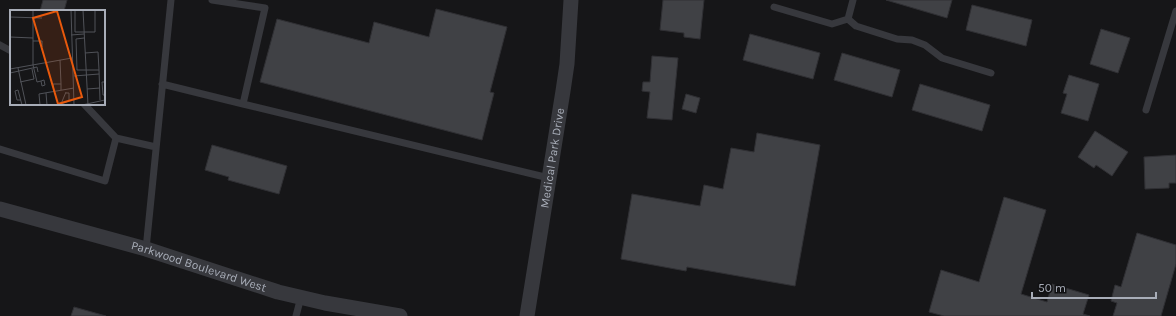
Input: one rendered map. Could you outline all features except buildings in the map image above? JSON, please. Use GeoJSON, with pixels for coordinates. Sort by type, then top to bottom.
{"type":"FeatureCollection","features":[{"type":"Feature","properties":{"kind":"street","name":"Medical Park Drive"},"geometry":{"type":"LineString","coordinates":[[527,316],[566,71],[571,0]]}},
{"type":"Feature","properties":{"kind":"street","name":"Parkwood Boulevard West"},"geometry":{"type":"LineString","coordinates":[[0,209],[146,249],[278,292],[400,316]]}},
{"type":"Feature","properties":{"kind":"lane"},"geometry":{"type":"LineString","coordinates":[[146,249],[171,0]]}},
{"type":"Feature","properties":{"kind":"lane"},"geometry":{"type":"LineString","coordinates":[[212,0],[265,8],[243,104]]}},
{"type":"Feature","properties":{"kind":"lane"},"geometry":{"type":"LineString","coordinates":[[848,19],[854,0]]}},
{"type":"Feature","properties":{"kind":"lane"},"geometry":{"type":"LineString","coordinates":[[774,7],[832,24],[848,19]]}},
{"type":"Feature","properties":{"kind":"lane"},"geometry":{"type":"LineString","coordinates":[[1146,110],[1176,11]]}},
{"type":"Feature","properties":{"kind":"lane"},"geometry":{"type":"LineString","coordinates":[[848,19],[856,26],[897,39],[912,40],[925,45],[942,58],[991,73]]}},
{"type":"Feature","properties":{"kind":"lane"},"geometry":{"type":"LineString","coordinates":[[0,45],[10,50]]}},
{"type":"Feature","properties":{"kind":"lane"},"geometry":{"type":"LineString","coordinates":[[162,84],[549,178]]}},
{"type":"Feature","properties":{"kind":"lane"},"geometry":{"type":"LineString","coordinates":[[85,105],[116,138],[156,147]]}},
{"type":"Feature","properties":{"kind":"lane"},"geometry":{"type":"LineString","coordinates":[[0,149],[105,181],[116,138]]}},
{"type":"Feature","properties":{"kind":"lane"},"geometry":{"type":"LineString","coordinates":[[296,316],[301,297]]}}]}
